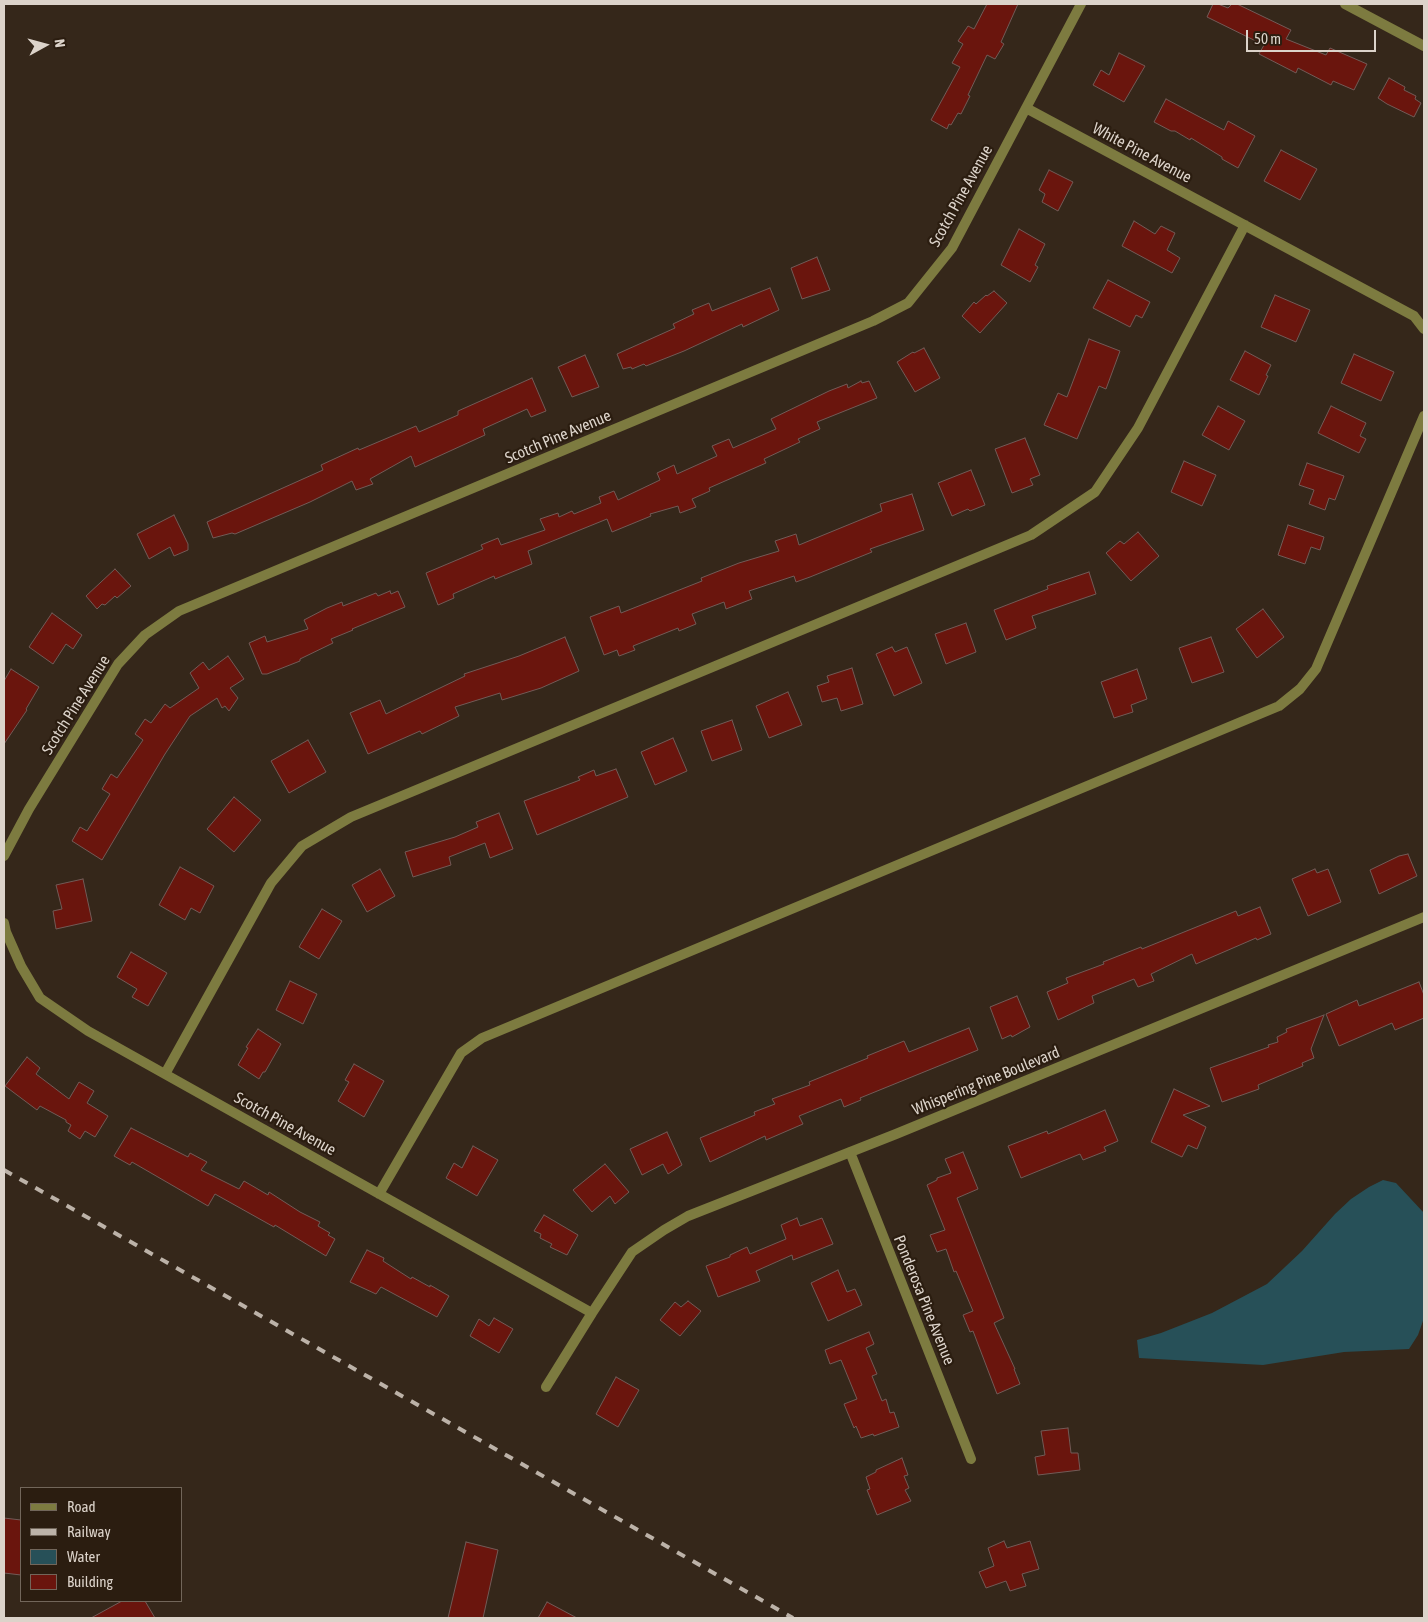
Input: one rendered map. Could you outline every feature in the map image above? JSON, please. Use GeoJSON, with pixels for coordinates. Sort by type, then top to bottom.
{"type":"FeatureCollection","features":[{"type":"Feature","properties":{"kind":"street","name":"Scotch Pine Avenue"},"geometry":{"type":"LineString","coordinates":[[4,856],[29,809],[118,664],[145,635],[179,611],[864,324],[908,303],[952,248],[1081,4]]}},
{"type":"Feature","properties":{"kind":"street"},"geometry":{"type":"LineString","coordinates":[[1345,4],[1424,46]]}},
{"type":"Feature","properties":{"kind":"street","name":"White Pine Avenue"},"geometry":{"type":"LineString","coordinates":[[1026,108],[1414,316],[1424,329]]}},
{"type":"Feature","properties":{"kind":"street"},"geometry":{"type":"LineString","coordinates":[[165,1074],[271,883],[302,846],[352,817],[1031,535],[1095,492],[1138,428],[1245,224]]}},
{"type":"Feature","properties":{"kind":"street"},"geometry":{"type":"LineString","coordinates":[[379,1194],[461,1053],[482,1038],[1279,706],[1300,689],[1316,669],[1424,416]]}},
{"type":"Feature","properties":{"kind":"street","name":"Whispering Pine Boulevard"},"geometry":{"type":"LineString","coordinates":[[546,1388],[632,1252],[688,1216],[850,1152],[1424,917]]}},
{"type":"Feature","properties":{"kind":"street","name":"Scotch Pine Avenue"},"geometry":{"type":"LineString","coordinates":[[4,923],[21,966],[40,998],[88,1031],[592,1313]]}},
{"type":"Feature","properties":{"kind":"street","name":"Ponderosa Pine Avenue"},"geometry":{"type":"LineString","coordinates":[[850,1152],[971,1459]]}},
{"type":"Feature","properties":{"kind":"water"},"geometry":{"type":"Polygon","coordinates":[[[1383,1180],[1396,1183],[1424,1213],[1424,1318],[1418,1335],[1409,1349],[1344,1352],[1263,1365],[1139,1358],[1137,1340],[1161,1333],[1212,1313],[1267,1284],[1302,1251],[1351,1199],[1383,1180]]]}},
{"type":"Feature","properties":{"kind":"building"},"geometry":{"type":"Polygon","coordinates":[[[987,4],[1018,4],[1001,42],[1004,44],[995,59],[987,55],[961,114],[958,113],[947,129],[931,120],[960,67],[952,63],[963,44],[958,41],[968,26],[974,29],[987,4]]]}},
{"type":"Feature","properties":{"kind":"building"},"geometry":{"type":"Polygon","coordinates":[[[1213,4],[1228,8],[1232,4],[1237,4],[1291,30],[1286,39],[1326,55],[1330,48],[1367,64],[1354,90],[1333,81],[1331,85],[1298,68],[1296,73],[1259,54],[1264,45],[1207,17],[1213,4]]]}},
{"type":"Feature","properties":{"kind":"building"},"geometry":{"type":"Polygon","coordinates":[[[1119,53],[1145,66],[1124,102],[1093,85],[1101,70],[1109,75],[1119,53]]]}},
{"type":"Feature","properties":{"kind":"building"},"geometry":{"type":"Polygon","coordinates":[[[1389,78],[1405,87],[1404,90],[1416,96],[1415,99],[1421,103],[1414,117],[1378,98],[1389,78]]]}},
{"type":"Feature","properties":{"kind":"building"},"geometry":{"type":"Polygon","coordinates":[[[1166,99],[1224,130],[1228,121],[1255,136],[1238,168],[1191,138],[1190,140],[1154,122],[1166,99]]]}},
{"type":"Feature","properties":{"kind":"building"},"geometry":{"type":"Polygon","coordinates":[[[1281,150],[1317,169],[1300,200],[1264,181],[1281,150]]]}},
{"type":"Feature","properties":{"kind":"building"},"geometry":{"type":"Polygon","coordinates":[[[1049,170],[1073,182],[1058,211],[1042,202],[1045,194],[1039,190],[1049,170]]]}},
{"type":"Feature","properties":{"kind":"building"},"geometry":{"type":"Polygon","coordinates":[[[1134,221],[1155,234],[1161,226],[1175,233],[1167,250],[1180,258],[1172,273],[1122,246],[1134,221]]]}},
{"type":"Feature","properties":{"kind":"building"},"geometry":{"type":"Polygon","coordinates":[[[1019,229],[1045,244],[1035,265],[1038,267],[1030,282],[1001,265],[1019,229]]]}},
{"type":"Feature","properties":{"kind":"building"},"geometry":{"type":"Polygon","coordinates":[[[817,257],[830,290],[802,299],[791,268],[817,257]]]}},
{"type":"Feature","properties":{"kind":"building"},"geometry":{"type":"Polygon","coordinates":[[[1108,280],[1150,302],[1142,318],[1136,315],[1130,327],[1093,308],[1108,280]]]}},
{"type":"Feature","properties":{"kind":"building"},"geometry":{"type":"Polygon","coordinates":[[[770,288],[779,310],[743,327],[742,324],[646,366],[644,364],[632,369],[631,367],[623,369],[617,354],[675,328],[673,324],[694,314],[692,310],[709,303],[712,311],[770,288]]]}},
{"type":"Feature","properties":{"kind":"building"},"geometry":{"type":"Polygon","coordinates":[[[994,291],[1007,303],[980,333],[962,316],[974,302],[976,304],[994,291]]]}},
{"type":"Feature","properties":{"kind":"building"},"geometry":{"type":"Polygon","coordinates":[[[1275,295],[1310,310],[1296,342],[1261,327],[1275,295]]]}},
{"type":"Feature","properties":{"kind":"building"},"geometry":{"type":"Polygon","coordinates":[[[1089,339],[1120,351],[1106,389],[1099,386],[1077,439],[1044,425],[1058,393],[1067,397],[1089,339]]]}},
{"type":"Feature","properties":{"kind":"building"},"geometry":{"type":"Polygon","coordinates":[[[924,348],[940,378],[915,392],[897,362],[913,352],[924,348]]]}},
{"type":"Feature","properties":{"kind":"building"},"geometry":{"type":"Polygon","coordinates":[[[1245,351],[1271,365],[1259,395],[1230,380],[1245,351]]]}},
{"type":"Feature","properties":{"kind":"building"},"geometry":{"type":"Polygon","coordinates":[[[1354,354],[1394,372],[1381,401],[1341,383],[1354,354]]]}},
{"type":"Feature","properties":{"kind":"building"},"geometry":{"type":"Polygon","coordinates":[[[585,355],[599,387],[572,397],[558,367],[585,355]]]}},
{"type":"Feature","properties":{"kind":"building"},"geometry":{"type":"Polygon","coordinates":[[[532,378],[546,411],[531,417],[527,409],[483,429],[485,435],[415,467],[411,456],[370,479],[373,484],[356,490],[352,481],[310,502],[235,534],[232,533],[213,538],[207,522],[323,470],[321,465],[358,448],[359,450],[416,426],[419,432],[458,415],[458,411],[532,378]]]}},
{"type":"Feature","properties":{"kind":"building"},"geometry":{"type":"Polygon","coordinates":[[[861,381],[862,383],[869,381],[877,398],[817,422],[820,429],[798,439],[800,442],[764,459],[766,463],[709,488],[710,491],[692,499],[696,507],[680,513],[678,506],[650,514],[651,516],[612,532],[607,519],[528,551],[532,564],[495,579],[494,576],[453,594],[454,598],[438,605],[426,573],[483,549],[481,545],[498,538],[501,545],[545,530],[540,519],[558,513],[559,517],[572,511],[574,514],[601,503],[599,497],[614,491],[618,500],[660,480],[657,473],[674,465],[677,474],[717,456],[712,446],[729,439],[733,448],[776,429],[771,419],[829,391],[847,384],[848,388],[861,381]]]}},
{"type":"Feature","properties":{"kind":"building"},"geometry":{"type":"Polygon","coordinates":[[[1218,406],[1245,421],[1229,450],[1202,435],[1218,406]]]}},
{"type":"Feature","properties":{"kind":"building"},"geometry":{"type":"Polygon","coordinates":[[[1331,406],[1366,423],[1360,436],[1366,439],[1359,453],[1318,433],[1331,406]]]}},
{"type":"Feature","properties":{"kind":"building"},"geometry":{"type":"Polygon","coordinates":[[[1025,438],[1040,475],[1030,479],[1033,485],[1012,493],[995,449],[1025,438]]]}},
{"type":"Feature","properties":{"kind":"building"},"geometry":{"type":"Polygon","coordinates":[[[1184,461],[1216,475],[1202,506],[1171,492],[1184,461]]]}},
{"type":"Feature","properties":{"kind":"building"},"geometry":{"type":"Polygon","coordinates":[[[1307,463],[1344,476],[1335,500],[1329,498],[1325,510],[1309,504],[1314,490],[1299,485],[1307,463]]]}},
{"type":"Feature","properties":{"kind":"building"},"geometry":{"type":"Polygon","coordinates":[[[971,470],[985,505],[970,511],[968,509],[952,516],[938,483],[971,470]]]}},
{"type":"Feature","properties":{"kind":"building"},"geometry":{"type":"Polygon","coordinates":[[[912,494],[924,530],[870,549],[872,552],[796,582],[794,576],[749,591],[752,599],[726,609],[724,602],[692,614],[696,624],[679,631],[678,628],[633,646],[635,650],[619,656],[617,650],[604,655],[590,617],[619,606],[621,613],[702,581],[701,578],[739,563],[779,551],[775,541],[796,534],[799,545],[882,511],[880,504],[912,494]]]}},
{"type":"Feature","properties":{"kind":"building"},"geometry":{"type":"Polygon","coordinates":[[[174,515],[188,544],[188,550],[174,556],[170,547],[149,559],[137,534],[174,515]]]}},
{"type":"Feature","properties":{"kind":"building"},"geometry":{"type":"Polygon","coordinates":[[[1288,525],[1324,537],[1320,550],[1311,547],[1305,564],[1278,555],[1288,525]]]}},
{"type":"Feature","properties":{"kind":"building"},"geometry":{"type":"Polygon","coordinates":[[[1138,532],[1159,556],[1131,581],[1106,553],[1120,541],[1124,544],[1138,532]]]}},
{"type":"Feature","properties":{"kind":"building"},"geometry":{"type":"Polygon","coordinates":[[[115,569],[131,586],[117,598],[115,596],[97,609],[86,596],[115,569]]]}},
{"type":"Feature","properties":{"kind":"building"},"geometry":{"type":"Polygon","coordinates":[[[1089,572],[1096,594],[1032,616],[1036,628],[1006,640],[994,610],[1048,589],[1047,586],[1089,572]]]}},
{"type":"Feature","properties":{"kind":"building"},"geometry":{"type":"Polygon","coordinates":[[[390,591],[391,594],[398,591],[405,607],[331,639],[333,643],[300,659],[300,661],[267,674],[262,674],[249,643],[265,636],[267,642],[308,629],[304,620],[327,608],[342,602],[343,606],[376,593],[378,596],[390,591]]]}},
{"type":"Feature","properties":{"kind":"building"},"geometry":{"type":"Polygon","coordinates":[[[1263,609],[1284,637],[1257,658],[1236,629],[1263,609]]]}},
{"type":"Feature","properties":{"kind":"building"},"geometry":{"type":"Polygon","coordinates":[[[52,613],[82,635],[73,649],[66,644],[53,664],[29,647],[52,613]]]}},
{"type":"Feature","properties":{"kind":"building"},"geometry":{"type":"Polygon","coordinates":[[[966,623],[976,652],[946,664],[935,634],[966,623]]]}},
{"type":"Feature","properties":{"kind":"building"},"geometry":{"type":"Polygon","coordinates":[[[565,637],[579,671],[541,688],[502,700],[500,693],[455,707],[459,716],[422,734],[420,731],[368,754],[350,713],[380,700],[386,714],[465,676],[464,674],[519,656],[565,637]]]}},
{"type":"Feature","properties":{"kind":"building"},"geometry":{"type":"Polygon","coordinates":[[[1211,637],[1224,672],[1192,683],[1179,648],[1211,637]]]}},
{"type":"Feature","properties":{"kind":"building"},"geometry":{"type":"Polygon","coordinates":[[[892,647],[895,652],[907,647],[922,683],[894,696],[876,654],[892,647]]]}},
{"type":"Feature","properties":{"kind":"building"},"geometry":{"type":"Polygon","coordinates":[[[228,656],[244,679],[230,688],[238,698],[229,711],[225,706],[222,708],[217,698],[190,716],[165,754],[102,860],[72,841],[80,827],[87,831],[110,794],[102,789],[111,774],[117,778],[143,740],[135,734],[145,719],[151,723],[165,704],[170,708],[199,688],[190,673],[203,662],[209,670],[228,656]]]}},
{"type":"Feature","properties":{"kind":"building"},"geometry":{"type":"Polygon","coordinates":[[[852,668],[863,704],[841,711],[837,698],[822,702],[817,686],[829,682],[827,676],[852,668]]]}},
{"type":"Feature","properties":{"kind":"building"},"geometry":{"type":"Polygon","coordinates":[[[11,669],[39,687],[27,710],[4,744],[4,681],[11,669]]]}},
{"type":"Feature","properties":{"kind":"building"},"geometry":{"type":"Polygon","coordinates":[[[1137,669],[1147,699],[1131,705],[1133,712],[1114,718],[1101,682],[1137,669]]]}},
{"type":"Feature","properties":{"kind":"building"},"geometry":{"type":"Polygon","coordinates":[[[788,692],[802,725],[769,738],[756,706],[788,692]]]}},
{"type":"Feature","properties":{"kind":"building"},"geometry":{"type":"Polygon","coordinates":[[[732,720],[742,750],[712,761],[701,731],[732,720]]]}},
{"type":"Feature","properties":{"kind":"building"},"geometry":{"type":"Polygon","coordinates":[[[673,738],[687,771],[655,785],[641,752],[673,738]]]}},
{"type":"Feature","properties":{"kind":"building"},"geometry":{"type":"Polygon","coordinates":[[[308,740],[326,772],[289,793],[271,761],[308,740]]]}},
{"type":"Feature","properties":{"kind":"building"},"geometry":{"type":"Polygon","coordinates":[[[616,769],[628,797],[537,835],[524,801],[580,780],[578,777],[594,770],[596,776],[616,769]]]}},
{"type":"Feature","properties":{"kind":"building"},"geometry":{"type":"Polygon","coordinates":[[[234,797],[261,820],[234,852],[207,829],[234,797]]]}},
{"type":"Feature","properties":{"kind":"building"},"geometry":{"type":"Polygon","coordinates":[[[499,813],[513,849],[490,858],[485,843],[449,857],[451,865],[413,877],[405,852],[455,837],[478,827],[476,822],[499,813]]]}},
{"type":"Feature","properties":{"kind":"building"},"geometry":{"type":"Polygon","coordinates":[[[1408,854],[1417,876],[1379,894],[1370,870],[1399,856],[1408,854]]]}},
{"type":"Feature","properties":{"kind":"building"},"geometry":{"type":"Polygon","coordinates":[[[180,867],[214,886],[200,913],[191,908],[185,920],[159,905],[180,867]]]}},
{"type":"Feature","properties":{"kind":"building"},"geometry":{"type":"Polygon","coordinates":[[[380,869],[395,896],[367,912],[352,885],[380,869]]]}},
{"type":"Feature","properties":{"kind":"building"},"geometry":{"type":"Polygon","coordinates":[[[1315,869],[1317,873],[1328,869],[1341,902],[1308,916],[1292,879],[1315,869]]]}},
{"type":"Feature","properties":{"kind":"building"},"geometry":{"type":"Polygon","coordinates":[[[83,879],[92,921],[56,929],[53,911],[62,909],[56,885],[83,879]]]}},
{"type":"Feature","properties":{"kind":"building"},"geometry":{"type":"Polygon","coordinates":[[[1260,907],[1271,934],[1257,940],[1256,938],[1196,964],[1192,954],[1151,974],[1154,981],[1138,987],[1134,979],[1092,996],[1094,1003],[1058,1020],[1047,992],[1068,983],[1066,978],[1236,911],[1238,916],[1260,907]]]}},
{"type":"Feature","properties":{"kind":"building"},"geometry":{"type":"Polygon","coordinates":[[[322,909],[342,921],[319,959],[299,947],[322,909]]]}},
{"type":"Feature","properties":{"kind":"building"},"geometry":{"type":"Polygon","coordinates":[[[131,952],[167,973],[148,1006],[132,997],[137,989],[117,977],[131,952]]]}},
{"type":"Feature","properties":{"kind":"building"},"geometry":{"type":"Polygon","coordinates":[[[290,981],[317,994],[303,1024],[276,1010],[290,981]]]}},
{"type":"Feature","properties":{"kind":"building"},"geometry":{"type":"Polygon","coordinates":[[[1419,982],[1424,995],[1424,1018],[1395,1030],[1392,1023],[1339,1046],[1326,1014],[1357,1000],[1359,1006],[1419,982]]]}},
{"type":"Feature","properties":{"kind":"building"},"geometry":{"type":"Polygon","coordinates":[[[1017,996],[1030,1027],[1012,1037],[1011,1035],[1002,1039],[990,1007],[1017,996]]]}},
{"type":"Feature","properties":{"kind":"building"},"geometry":{"type":"Polygon","coordinates":[[[1324,1015],[1311,1049],[1314,1058],[1302,1063],[1303,1066],[1258,1085],[1259,1089],[1222,1102],[1210,1068],[1269,1047],[1268,1045],[1278,1042],[1277,1037],[1287,1032],[1286,1029],[1324,1015]]]}},
{"type":"Feature","properties":{"kind":"building"},"geometry":{"type":"Polygon","coordinates":[[[969,1028],[978,1050],[860,1098],[861,1100],[844,1107],[841,1099],[799,1116],[803,1124],[766,1140],[765,1136],[710,1162],[700,1138],[755,1115],[754,1112],[775,1104],[772,1099],[810,1085],[809,1082],[904,1041],[909,1052],[969,1028]]]}},
{"type":"Feature","properties":{"kind":"building"},"geometry":{"type":"Polygon","coordinates":[[[258,1029],[281,1044],[259,1079],[238,1065],[248,1048],[246,1047],[258,1029]]]}},
{"type":"Feature","properties":{"kind":"building"},"geometry":{"type":"Polygon","coordinates":[[[27,1057],[40,1068],[36,1074],[69,1099],[79,1082],[94,1091],[87,1103],[108,1116],[95,1137],[85,1131],[80,1139],[68,1131],[71,1125],[66,1120],[40,1106],[37,1110],[5,1086],[27,1057]]]}},
{"type":"Feature","properties":{"kind":"building"},"geometry":{"type":"Polygon","coordinates":[[[354,1064],[384,1081],[364,1117],[338,1101],[349,1082],[345,1080],[354,1064]]]}},
{"type":"Feature","properties":{"kind":"building"},"geometry":{"type":"Polygon","coordinates":[[[1174,1089],[1210,1106],[1183,1115],[1206,1127],[1197,1149],[1188,1145],[1182,1157],[1151,1142],[1174,1089]]]}},
{"type":"Feature","properties":{"kind":"building"},"geometry":{"type":"Polygon","coordinates":[[[1105,1110],[1118,1141],[1104,1147],[1106,1151],[1083,1160],[1080,1154],[1021,1178],[1008,1146],[1047,1131],[1048,1134],[1105,1110]]]}},
{"type":"Feature","properties":{"kind":"building"},"geometry":{"type":"Polygon","coordinates":[[[131,1128],[188,1157],[190,1153],[207,1162],[201,1170],[239,1189],[244,1181],[268,1195],[269,1192],[300,1212],[320,1222],[318,1226],[330,1233],[328,1235],[335,1239],[326,1256],[275,1225],[274,1227],[215,1194],[208,1206],[132,1162],[130,1165],[114,1156],[131,1128]]]}},
{"type":"Feature","properties":{"kind":"building"},"geometry":{"type":"Polygon","coordinates":[[[667,1132],[682,1165],[668,1174],[663,1164],[642,1175],[630,1149],[667,1132]]]}},
{"type":"Feature","properties":{"kind":"building"},"geometry":{"type":"Polygon","coordinates":[[[473,1146],[498,1160],[477,1196],[446,1178],[454,1163],[462,1168],[473,1146]]]}},
{"type":"Feature","properties":{"kind":"building"},"geometry":{"type":"Polygon","coordinates":[[[963,1152],[978,1189],[957,1198],[1004,1318],[994,1323],[1020,1384],[997,1394],[973,1331],[970,1332],[963,1315],[973,1311],[956,1271],[954,1272],[946,1249],[937,1252],[930,1235],[945,1230],[927,1185],[937,1180],[937,1178],[951,1173],[945,1159],[963,1152]]]}},
{"type":"Feature","properties":{"kind":"building"},"geometry":{"type":"Polygon","coordinates":[[[605,1164],[629,1192],[615,1204],[610,1196],[592,1212],[573,1190],[605,1164]]]}},
{"type":"Feature","properties":{"kind":"building"},"geometry":{"type":"Polygon","coordinates":[[[544,1215],[578,1235],[567,1255],[550,1247],[552,1244],[540,1238],[541,1234],[534,1231],[544,1215]]]}},
{"type":"Feature","properties":{"kind":"building"},"geometry":{"type":"Polygon","coordinates":[[[797,1218],[800,1226],[822,1218],[833,1244],[793,1260],[792,1255],[756,1271],[760,1281],[718,1297],[706,1266],[730,1257],[730,1255],[747,1247],[750,1254],[786,1239],[781,1225],[797,1218]]]}},
{"type":"Feature","properties":{"kind":"building"},"geometry":{"type":"Polygon","coordinates":[[[367,1250],[384,1258],[383,1261],[411,1279],[412,1277],[430,1287],[430,1285],[449,1296],[437,1317],[381,1287],[376,1294],[350,1282],[367,1250]]]}},
{"type":"Feature","properties":{"kind":"building"},"geometry":{"type":"Polygon","coordinates":[[[838,1270],[847,1292],[855,1289],[862,1305],[828,1321],[811,1283],[838,1270]]]}},
{"type":"Feature","properties":{"kind":"building"},"geometry":{"type":"Polygon","coordinates":[[[688,1301],[701,1311],[680,1336],[660,1320],[675,1302],[681,1307],[688,1301]]]}},
{"type":"Feature","properties":{"kind":"building"},"geometry":{"type":"Polygon","coordinates":[[[494,1318],[513,1329],[499,1353],[470,1336],[479,1319],[489,1326],[494,1318]]]}},
{"type":"Feature","properties":{"kind":"building"},"geometry":{"type":"Polygon","coordinates":[[[869,1332],[874,1344],[866,1348],[877,1374],[872,1376],[882,1401],[886,1399],[890,1413],[894,1412],[899,1427],[874,1436],[873,1434],[861,1438],[856,1426],[854,1428],[844,1404],[857,1399],[841,1360],[830,1364],[825,1350],[869,1332]]]}},
{"type":"Feature","properties":{"kind":"building"},"geometry":{"type":"Polygon","coordinates":[[[616,1377],[639,1390],[618,1427],[596,1414],[616,1377]]]}},
{"type":"Feature","properties":{"kind":"building"},"geometry":{"type":"Polygon","coordinates":[[[1068,1428],[1071,1453],[1078,1453],[1080,1470],[1038,1475],[1035,1457],[1045,1455],[1041,1431],[1068,1428]]]}},
{"type":"Feature","properties":{"kind":"building"},"geometry":{"type":"Polygon","coordinates":[[[902,1458],[908,1475],[904,1476],[909,1488],[905,1490],[911,1501],[877,1515],[867,1490],[870,1489],[866,1477],[876,1472],[876,1470],[902,1458]]]}},
{"type":"Feature","properties":{"kind":"building"},"geometry":{"type":"Polygon","coordinates":[[[4,1518],[20,1520],[20,1575],[4,1573],[4,1518]]]}},
{"type":"Feature","properties":{"kind":"building"},"geometry":{"type":"Polygon","coordinates":[[[1004,1541],[1007,1548],[1030,1541],[1039,1569],[1022,1574],[1026,1586],[1010,1591],[1006,1581],[986,1588],[979,1572],[994,1566],[988,1548],[1004,1541]]]}},
{"type":"Feature","properties":{"kind":"building"},"geometry":{"type":"Polygon","coordinates":[[[466,1542],[498,1550],[483,1618],[448,1618],[466,1542]]]}},
{"type":"Feature","properties":{"kind":"building"},"geometry":{"type":"Polygon","coordinates":[[[120,1602],[146,1602],[155,1618],[91,1618],[120,1602]]]}},
{"type":"Feature","properties":{"kind":"building"},"geometry":{"type":"Polygon","coordinates":[[[547,1602],[577,1618],[538,1618],[547,1602]]]}},
{"type":"Feature","properties":{"kind":"railway"},"geometry":{"type":"LineString","coordinates":[[4,1170],[793,1618]]}}]}
